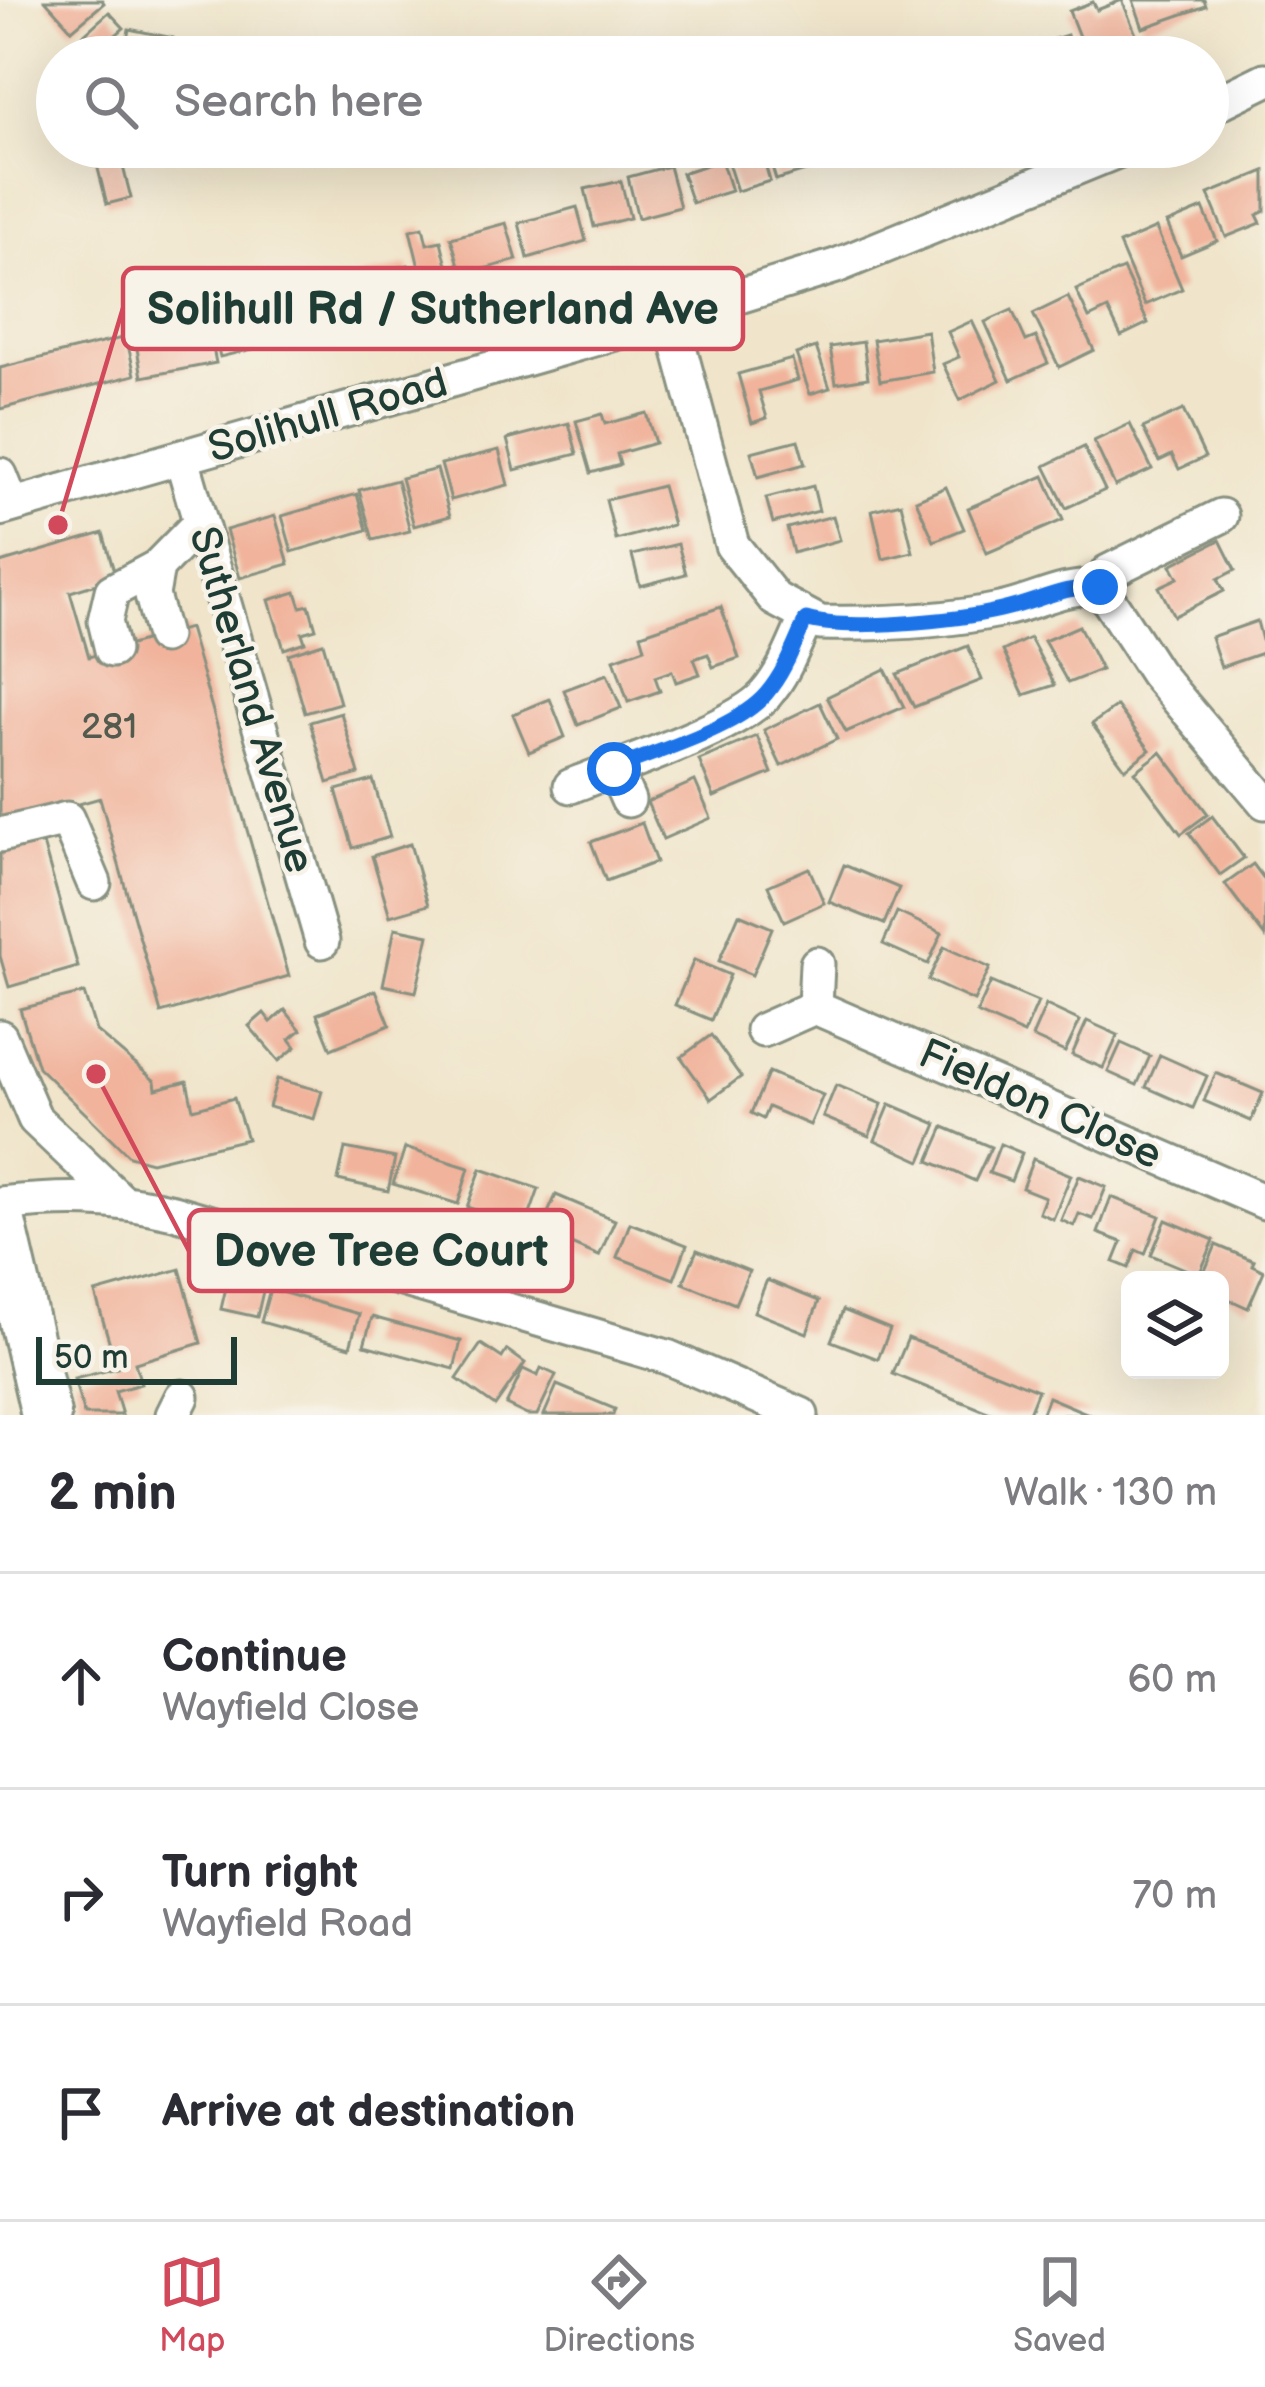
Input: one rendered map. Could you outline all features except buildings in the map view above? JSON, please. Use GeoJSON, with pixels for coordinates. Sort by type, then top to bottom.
{"type":"FeatureCollection","features":[{"type":"Feature","properties":{"kind":"highway"},"geometry":{"type":"LineString","coordinates":[[0,1218],[7,1318],[35,1415]]}},
{"type":"Feature","properties":{"kind":"highway"},"geometry":{"type":"LineString","coordinates":[[7,1318],[46,1415]]}},
{"type":"Feature","properties":{"kind":"street"},"geometry":{"type":"LineString","coordinates":[[1229,98],[1265,80]]}},
{"type":"Feature","properties":{"kind":"street","name":"Solihull Road"},"geometry":{"type":"LineString","coordinates":[[4,496],[182,459],[671,317],[836,266],[1076,168]]}},
{"type":"Feature","properties":{"kind":"street"},"geometry":{"type":"LineString","coordinates":[[671,317],[732,545],[775,599],[806,619],[846,624],[998,611],[1070,586],[1100,587]]}},
{"type":"Feature","properties":{"kind":"street","name":"Sutherland Avenue"},"geometry":{"type":"LineString","coordinates":[[182,459],[322,941]]}},
{"type":"Feature","properties":{"kind":"street"},"geometry":{"type":"LineString","coordinates":[[1100,587],[1108,572],[1221,516]]}},
{"type":"Feature","properties":{"kind":"street"},"geometry":{"type":"LineString","coordinates":[[112,650],[105,620],[112,592],[157,567],[200,524]]}},
{"type":"Feature","properties":{"kind":"street"},"geometry":{"type":"LineString","coordinates":[[157,567],[152,596],[163,636]]}},
{"type":"Feature","properties":{"kind":"street"},"geometry":{"type":"LineString","coordinates":[[1100,587],[1156,673],[1265,802]]}},
{"type":"Feature","properties":{"kind":"street"},"geometry":{"type":"LineString","coordinates":[[571,786],[737,717],[763,698],[782,674],[806,619]]}},
{"type":"Feature","properties":{"kind":"street"},"geometry":{"type":"LineString","coordinates":[[614,769],[628,800]]}},
{"type":"Feature","properties":{"kind":"street"},"geometry":{"type":"LineString","coordinates":[[0,835],[67,820],[94,883]]}},
{"type":"Feature","properties":{"kind":"street"},"geometry":{"type":"LineString","coordinates":[[763,1030],[815,1007],[817,964]]}},
{"type":"Feature","properties":{"kind":"street","name":"Fieldon Close"},"geometry":{"type":"LineString","coordinates":[[815,1007],[1265,1202]]}},
{"type":"Feature","properties":{"kind":"street"},"geometry":{"type":"LineString","coordinates":[[0,1037],[35,1118],[119,1199]]}},
{"type":"Feature","properties":{"kind":"street"},"geometry":{"type":"LineString","coordinates":[[0,1204],[67,1196],[119,1199],[175,1211],[667,1357],[801,1415]]}},
{"type":"Feature","properties":{"kind":"place","name":"Solihull Rd / Sutherland Ave"},"geometry":{"type":"Point","coordinates":[58,525]}},
{"type":"Feature","properties":{"kind":"place","name":"Dove Tree Court"},"geometry":{"type":"Point","coordinates":[96,1074]}},
{"type":"Feature","properties":{"kind":"route"},"geometry":{"type":"LineString","coordinates":[[614,769],[737,717],[763,698],[782,674],[806,619],[846,624],[998,611],[1070,586],[1100,587]]}}]}
